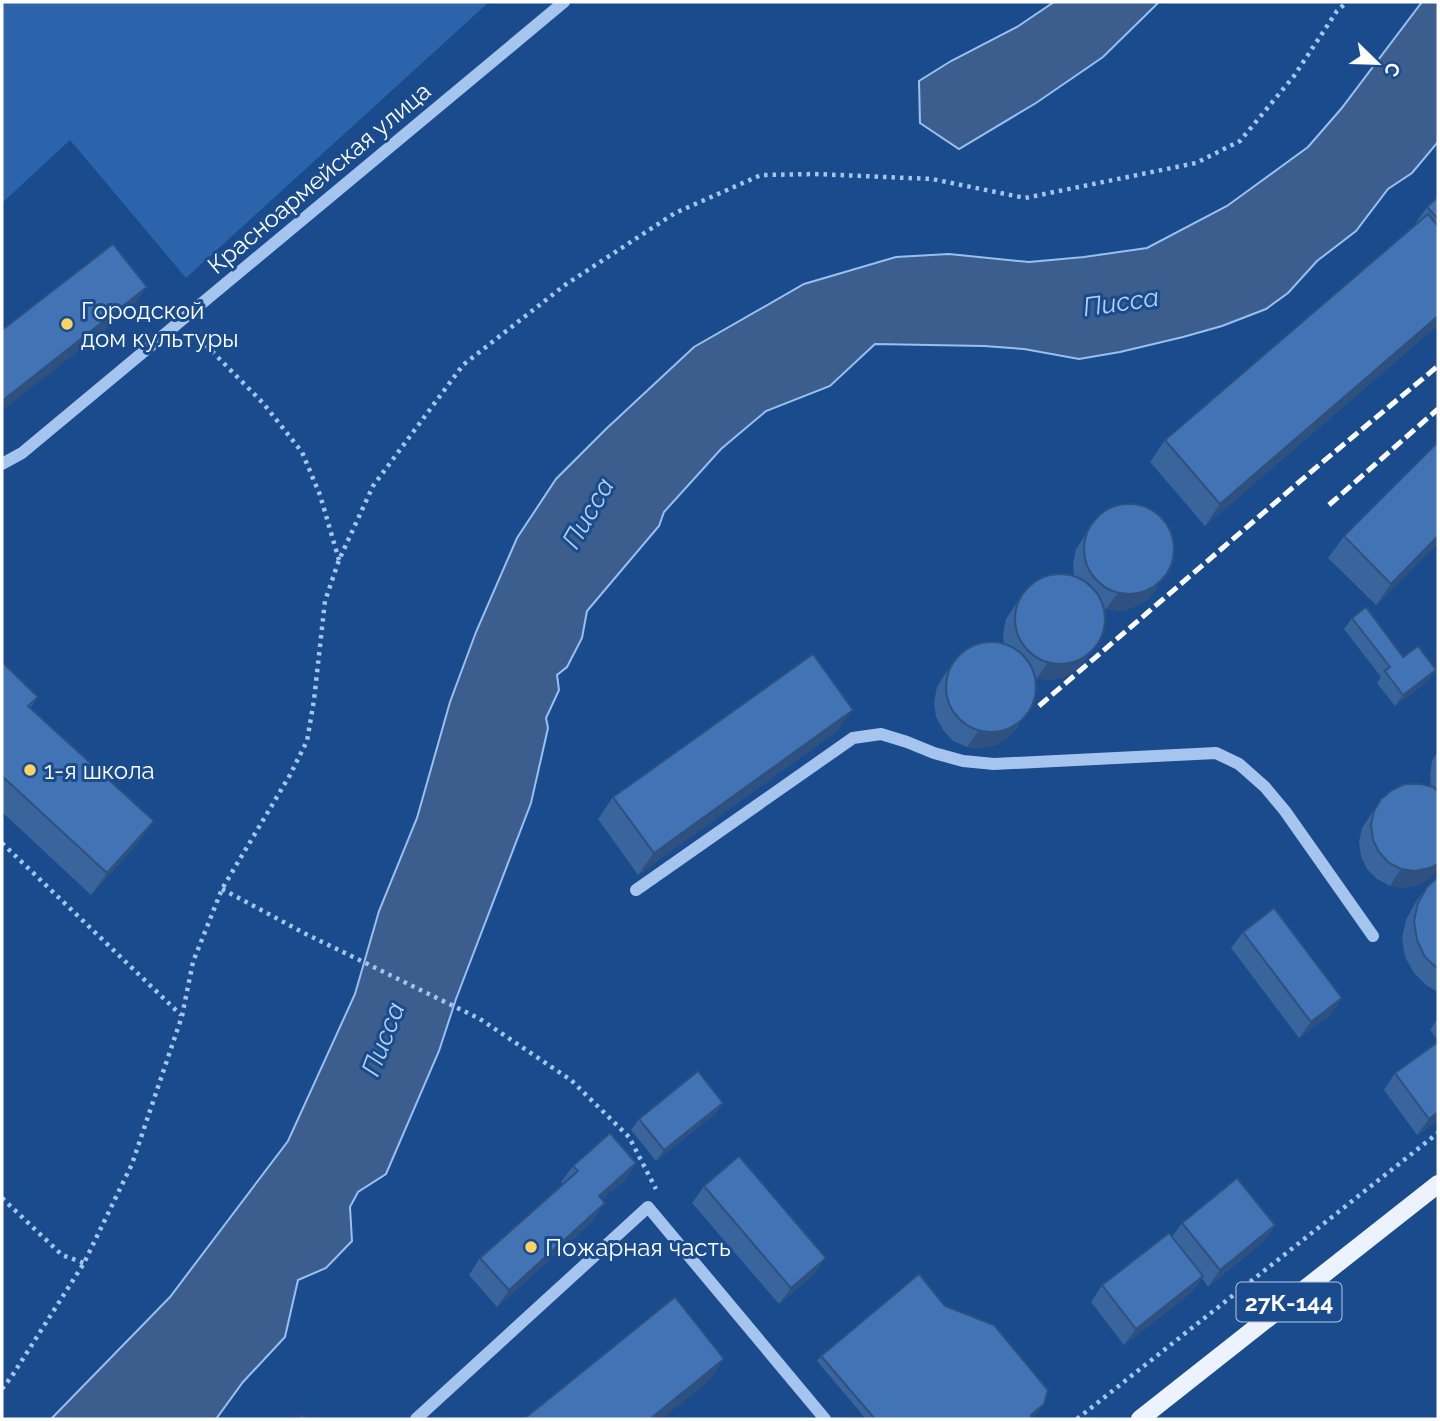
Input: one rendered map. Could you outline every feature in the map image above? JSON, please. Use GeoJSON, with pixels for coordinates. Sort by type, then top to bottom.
{"type":"FeatureCollection","features":[{"type":"Feature","properties":{"kind":"main road","name":"27К-144"},"geometry":{"type":"LineString","coordinates":[[1140,1419],[1438,1184]]}},
{"type":"Feature","properties":{"kind":"street","name":"Красноармейская улица"},"geometry":{"type":"LineString","coordinates":[[2,464],[22,453],[564,2]]}},
{"type":"Feature","properties":{"kind":"street"},"geometry":{"type":"LineString","coordinates":[[636,890],[853,738],[881,734],[962,761],[994,764],[1216,753],[1239,764],[1265,787],[1285,811],[1373,936]]}},
{"type":"Feature","properties":{"kind":"street"},"geometry":{"type":"LineString","coordinates":[[416,1419],[648,1207],[825,1419]]}},
{"type":"Feature","properties":{"kind":"path"},"geometry":{"type":"LineString","coordinates":[[2,1389],[84,1262],[132,1164],[182,1016],[193,962],[222,889],[290,775],[307,741],[325,601],[339,560],[373,486],[463,365],[565,285],[675,213],[761,175],[815,174],[932,179],[1026,198],[1196,163],[1240,141],[1294,76],[1337,11],[1347,2]]}},
{"type":"Feature","properties":{"kind":"path"},"geometry":{"type":"LineString","coordinates":[[181,320],[263,403],[302,452],[320,495],[339,560]]}},
{"type":"Feature","properties":{"kind":"path"},"geometry":{"type":"LineString","coordinates":[[2,843],[182,1016]]}},
{"type":"Feature","properties":{"kind":"path"},"geometry":{"type":"LineString","coordinates":[[222,889],[304,933],[480,1019],[571,1080],[629,1137],[658,1192],[648,1207]]}},
{"type":"Feature","properties":{"kind":"path"},"geometry":{"type":"LineString","coordinates":[[1077,1419],[1438,1133]]}},
{"type":"Feature","properties":{"kind":"path"},"geometry":{"type":"LineString","coordinates":[[2,1198],[62,1255],[84,1262]]}},
{"type":"Feature","properties":{"kind":"shaded area"},"geometry":{"type":"Polygon","coordinates":[[[2,2],[489,2],[186,278],[70,140],[2,203],[2,2]]]}},
{"type":"Feature","properties":{"kind":"water"},"geometry":{"type":"Polygon","coordinates":[[[1054,2],[1159,2],[1103,57],[1036,103],[959,149],[920,123],[919,81],[1017,27],[1054,2]]]}},
{"type":"Feature","properties":{"kind":"water","name":"Писса"},"geometry":{"type":"Polygon","coordinates":[[[1422,2],[1438,2],[1438,142],[1412,173],[1388,189],[1356,231],[1317,261],[1288,293],[1266,309],[1183,337],[1079,359],[1024,349],[984,346],[875,344],[830,386],[766,411],[721,449],[664,512],[659,526],[587,611],[582,638],[567,667],[557,675],[559,690],[546,718],[548,728],[531,803],[456,999],[439,1051],[386,1174],[358,1192],[350,1207],[352,1241],[326,1268],[298,1280],[285,1337],[243,1382],[216,1419],[51,1419],[170,1297],[288,1141],[355,994],[379,911],[417,818],[450,702],[476,632],[517,538],[556,479],[694,347],[804,284],[896,257],[949,254],[1029,262],[1147,248],[1227,206],[1308,147],[1341,109],[1422,2]]]}},
{"type":"Feature","properties":{"kind":"building"},"geometry":{"type":"Polygon","coordinates":[[[1438,197],[1438,219],[1427,207],[1438,197]]]}},
{"type":"Feature","properties":{"kind":"building"},"geometry":{"type":"Polygon","coordinates":[[[1428,214],[1438,226],[1438,316],[1220,504],[1165,440],[1428,214]]]}},
{"type":"Feature","properties":{"kind":"building","name":"Городской дом культуры"},"geometry":{"type":"Polygon","coordinates":[[[113,244],[147,287],[2,401],[2,330],[113,244]]]}},
{"type":"Feature","properties":{"kind":"building"},"geometry":{"type":"Polygon","coordinates":[[[1438,442],[1438,536],[1391,584],[1344,536],[1438,442]]]}},
{"type":"Feature","properties":{"kind":"building"},"geometry":{"type":"Polygon","coordinates":[[[1129,504],[1146,508],[1161,517],[1170,532],[1174,549],[1170,566],[1161,581],[1146,590],[1129,594],[1112,590],[1097,581],[1088,566],[1084,549],[1088,532],[1097,517],[1112,508],[1129,504]]]}},
{"type":"Feature","properties":{"kind":"building"},"geometry":{"type":"Polygon","coordinates":[[[1060,574],[1077,578],[1092,587],[1101,602],[1105,619],[1101,636],[1092,651],[1077,660],[1060,664],[1043,660],[1028,651],[1019,636],[1015,619],[1019,602],[1028,587],[1043,578],[1060,574]]]}},
{"type":"Feature","properties":{"kind":"building"},"geometry":{"type":"Polygon","coordinates":[[[1366,607],[1403,657],[1418,646],[1436,670],[1403,695],[1385,671],[1390,667],[1352,618],[1366,607]]]}},
{"type":"Feature","properties":{"kind":"building"},"geometry":{"type":"Polygon","coordinates":[[[991,642],[1008,646],[1023,655],[1032,670],[1036,687],[1032,704],[1023,719],[1008,728],[991,732],[974,728],[959,719],[950,704],[946,687],[950,670],[959,655],[974,646],[991,642]]]}},
{"type":"Feature","properties":{"kind":"building"},"geometry":{"type":"Polygon","coordinates":[[[813,654],[853,710],[654,853],[613,797],[813,654]]]}},
{"type":"Feature","properties":{"kind":"building"},"geometry":{"type":"Polygon","coordinates":[[[2,662],[38,697],[28,706],[154,821],[107,873],[2,776],[2,662]]]}},
{"type":"Feature","properties":{"kind":"building"},"geometry":{"type":"Polygon","coordinates":[[[1405,784],[1420,784],[1438,791],[1438,864],[1430,868],[1415,871],[1401,869],[1389,863],[1373,840],[1371,825],[1374,811],[1381,799],[1405,784]]]}},
{"type":"Feature","properties":{"kind":"building"},"geometry":{"type":"Polygon","coordinates":[[[1438,877],[1438,969],[1425,957],[1417,940],[1414,921],[1418,903],[1427,887],[1438,877]]]}},
{"type":"Feature","properties":{"kind":"building"},"geometry":{"type":"Polygon","coordinates":[[[1274,908],[1342,998],[1311,1022],[1243,932],[1274,908]]]}},
{"type":"Feature","properties":{"kind":"building"},"geometry":{"type":"Polygon","coordinates":[[[1438,1042],[1438,1112],[1429,1119],[1395,1073],[1438,1042]]]}},
{"type":"Feature","properties":{"kind":"building"},"geometry":{"type":"Polygon","coordinates":[[[698,1071],[723,1103],[664,1150],[639,1119],[698,1071]]]}},
{"type":"Feature","properties":{"kind":"building","name":"Пожарная часть"},"geometry":{"type":"Polygon","coordinates":[[[610,1133],[636,1163],[599,1196],[605,1203],[509,1290],[480,1258],[578,1171],[573,1166],[610,1133]]]}},
{"type":"Feature","properties":{"kind":"building"},"geometry":{"type":"Polygon","coordinates":[[[739,1156],[826,1258],[791,1288],[704,1186],[739,1156]]]}},
{"type":"Feature","properties":{"kind":"building"},"geometry":{"type":"Polygon","coordinates":[[[1237,1178],[1275,1225],[1220,1270],[1182,1223],[1237,1178]]]}},
{"type":"Feature","properties":{"kind":"building"},"geometry":{"type":"Polygon","coordinates":[[[1169,1233],[1203,1276],[1136,1329],[1102,1285],[1169,1233]]]}},
{"type":"Feature","properties":{"kind":"building"},"geometry":{"type":"Polygon","coordinates":[[[919,1274],[945,1306],[994,1325],[1048,1390],[1044,1404],[1031,1415],[1031,1419],[875,1419],[821,1356],[919,1274]]]}},
{"type":"Feature","properties":{"kind":"building"},"geometry":{"type":"Polygon","coordinates":[[[675,1297],[724,1359],[650,1419],[524,1419],[675,1297]]]}},
{"type":"Feature","properties":{"kind":"railway"},"geometry":{"type":"LineString","coordinates":[[1039,706],[1438,366]]}},
{"type":"Feature","properties":{"kind":"railway"},"geometry":{"type":"LineString","coordinates":[[1329,505],[1438,409]]}},
{"type":"Feature","properties":{"kind":"place","name":"Городской дом культуры"},"geometry":{"type":"Point","coordinates":[67,324]}},
{"type":"Feature","properties":{"kind":"place","name":"1-я школа"},"geometry":{"type":"Point","coordinates":[30,770]}},
{"type":"Feature","properties":{"kind":"place","name":"Пожарная часть"},"geometry":{"type":"Point","coordinates":[531,1247]}}]}
